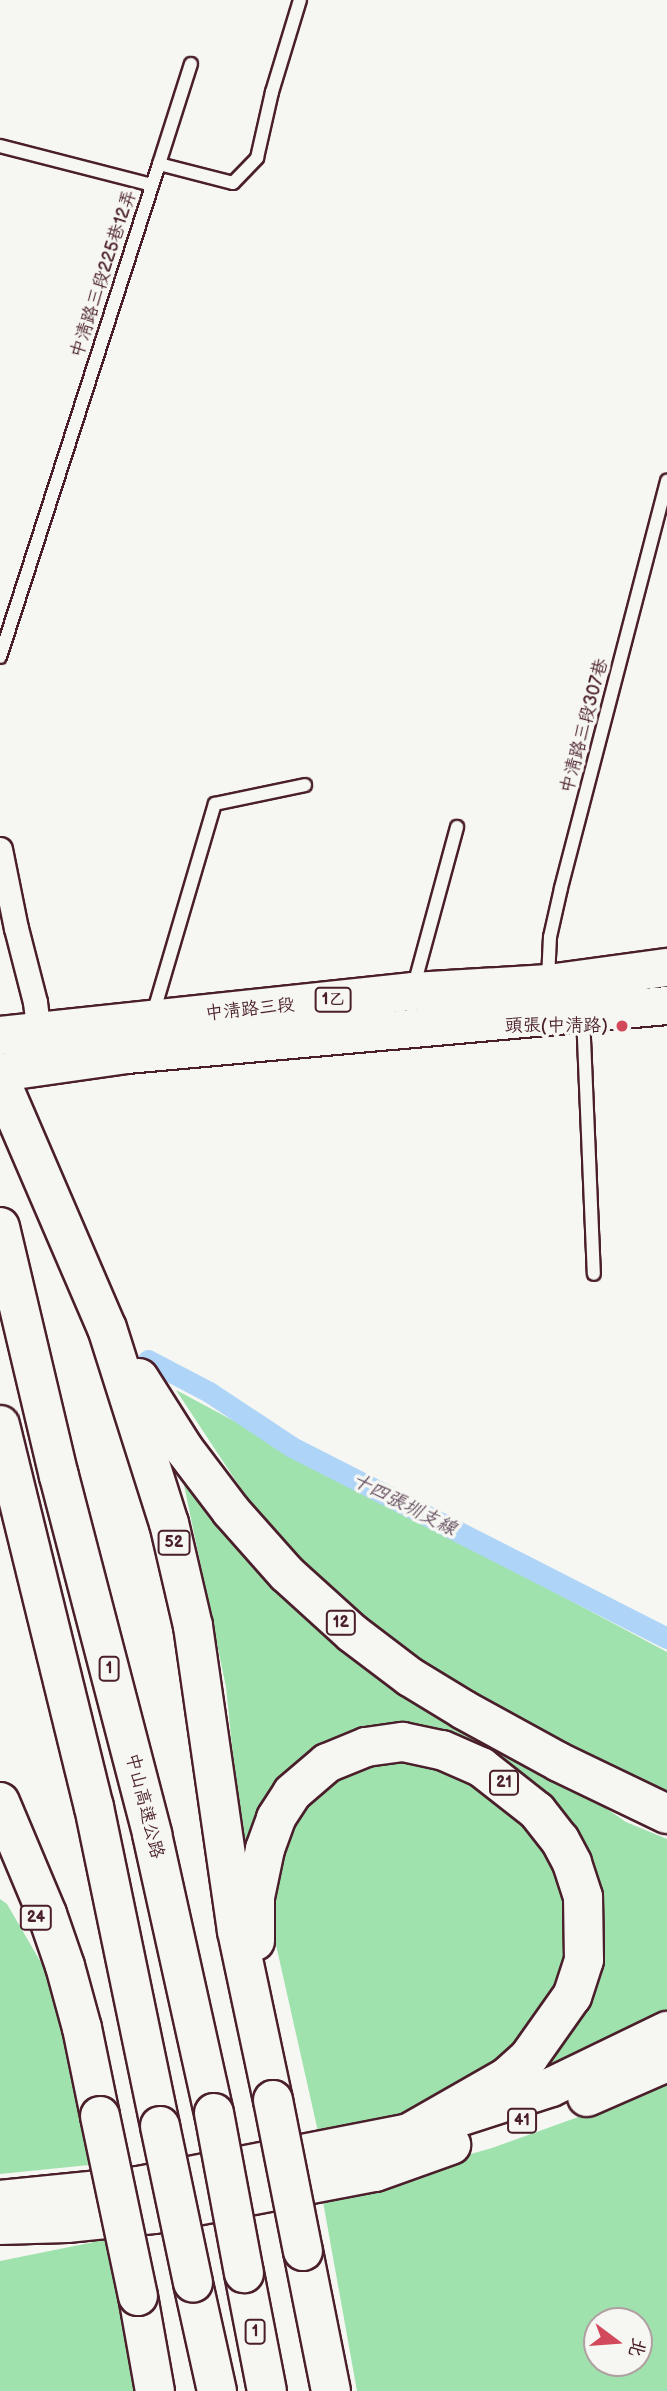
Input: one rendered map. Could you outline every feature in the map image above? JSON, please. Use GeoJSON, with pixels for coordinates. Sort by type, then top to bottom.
{"type":"FeatureCollection","features":[{"type":"Feature","properties":{"kind":"highway","name":"52"},"geometry":{"type":"LineString","coordinates":[[2,1084],[107,1328],[170,1524],[192,1626],[237,1931],[255,2010]]}},
{"type":"Feature","properties":{"kind":"highway","name":"中山高速公路"},"geometry":{"type":"LineString","coordinates":[[0,1227],[62,1489],[152,1833],[214,2113],[267,2391]]}},
{"type":"Feature","properties":{"kind":"highway","name":"12"},"geometry":{"type":"LineString","coordinates":[[107,1328],[184,1449],[231,1511],[287,1574],[352,1633],[410,1677],[559,1762],[667,1814]]}},
{"type":"Feature","properties":{"kind":"highway"},"geometry":{"type":"LineString","coordinates":[[0,1425],[94,1807],[217,2391]]}},
{"type":"Feature","properties":{"kind":"highway","name":"21"},"geometry":{"type":"LineString","coordinates":[[255,2010],[255,1897],[276,1818],[292,1793],[327,1763],[366,1746],[402,1742],[442,1750],[481,1767],[501,1780],[537,1811],[560,1840],[572,1863],[583,1897],[584,1960],[572,1996],[529,2057],[480,2095],[409,2133]]}},
{"type":"Feature","properties":{"kind":"highway"},"geometry":{"type":"LineString","coordinates":[[559,1762],[667,1830]]}},
{"type":"Feature","properties":{"kind":"highway"},"geometry":{"type":"LineString","coordinates":[[0,1802],[65,1966],[138,2297],[152,2384]]}},
{"type":"Feature","properties":{"kind":"highway","name":"24"},"geometry":{"type":"LineString","coordinates":[[0,1876],[34,1914],[65,1966]]}},
{"type":"Feature","properties":{"kind":"highway"},"geometry":{"type":"LineString","coordinates":[[255,2010],[331,2391]]}},
{"type":"Feature","properties":{"kind":"highway"},"geometry":{"type":"LineString","coordinates":[[4,2205],[139,2186],[409,2133],[551,2087],[667,2031]]}},
{"type":"Feature","properties":{"kind":"highway","name":"41"},"geometry":{"type":"LineString","coordinates":[[66,2223],[154,2214],[374,2172],[572,2103],[667,2062]]}},
{"type":"Feature","properties":{"kind":"highway"},"geometry":{"type":"LineString","coordinates":[[4,2205],[66,2223]]}},
{"type":"Feature","properties":{"kind":"highway"},"geometry":{"type":"LineString","coordinates":[[0,2244],[66,2223]]}},
{"type":"Feature","properties":{"kind":"main road","name":"中清路三段"},"geometry":{"type":"LineString","coordinates":[[2,1084],[40,1049],[151,1021],[413,991],[548,983],[667,967]]}},
{"type":"Feature","properties":{"kind":"main road","name":"中清路三段"},"geometry":{"type":"LineString","coordinates":[[0,1035],[40,1049],[140,1052],[667,1005]]}},
{"type":"Feature","properties":{"kind":"street"},"geometry":{"type":"LineString","coordinates":[[0,849],[16,928],[36,1002],[40,1049]]}},
{"type":"Feature","properties":{"kind":"lane"},"geometry":{"type":"LineString","coordinates":[[159,163],[233,183],[257,158],[272,92],[300,0]]}},
{"type":"Feature","properties":{"kind":"lane","name":"中清路三段225巷12弄"},"geometry":{"type":"LineString","coordinates":[[0,657],[135,228],[152,185],[191,64]]}},
{"type":"Feature","properties":{"kind":"lane"},"geometry":{"type":"LineString","coordinates":[[0,146],[152,185]]}},
{"type":"Feature","properties":{"kind":"lane","name":"中清路三段307巷"},"geometry":{"type":"LineString","coordinates":[[548,983],[550,937],[561,888],[667,481]]}},
{"type":"Feature","properties":{"kind":"lane"},"geometry":{"type":"LineString","coordinates":[[151,1021],[215,804],[305,785]]}},
{"type":"Feature","properties":{"kind":"lane"},"geometry":{"type":"LineString","coordinates":[[413,991],[457,827]]}},
{"type":"Feature","properties":{"kind":"lane"},"geometry":{"type":"LineString","coordinates":[[583,1011],[594,1274]]}},
{"type":"Feature","properties":{"kind":"green space"},"geometry":{"type":"Polygon","coordinates":[[[176,1390],[667,1652],[667,1797],[435,1678],[276,1542],[176,1390]]]}},
{"type":"Feature","properties":{"kind":"green space"},"geometry":{"type":"Polygon","coordinates":[[[194,1482],[224,1521],[327,1636],[431,1707],[542,1764],[626,1822],[667,1839],[667,2022],[522,2083],[586,1953],[548,1809],[354,1737],[244,1864],[226,1687],[184,1485],[194,1482]]]}},
{"type":"Feature","properties":{"kind":"green space"},"geometry":{"type":"Polygon","coordinates":[[[410,1746],[525,1808],[567,1876],[573,1937],[541,2028],[489,2076],[409,2111],[319,2136],[265,1896],[273,1843],[317,1773],[410,1746]]]}},
{"type":"Feature","properties":{"kind":"green space"},"geometry":{"type":"Polygon","coordinates":[[[0,1899],[7,1904],[76,2023],[99,2164],[0,2174],[0,1899]]]}},
{"type":"Feature","properties":{"kind":"green space"},"geometry":{"type":"Polygon","coordinates":[[[667,2080],[667,2391],[357,2391],[322,2196],[492,2148],[609,2106],[667,2080]]]}},
{"type":"Feature","properties":{"kind":"green space"},"geometry":{"type":"Polygon","coordinates":[[[119,2237],[146,2391],[0,2391],[0,2261],[119,2237]]]}},
{"type":"Feature","properties":{"kind":"waterway","name":"十四張圳支線"},"geometry":{"type":"LineString","coordinates":[[148,1360],[209,1392],[292,1447],[667,1638]]}},
{"type":"Feature","properties":{"kind":"place","name":"頭張(中清路)"},"geometry":{"type":"Point","coordinates":[622,1026]}}]}
